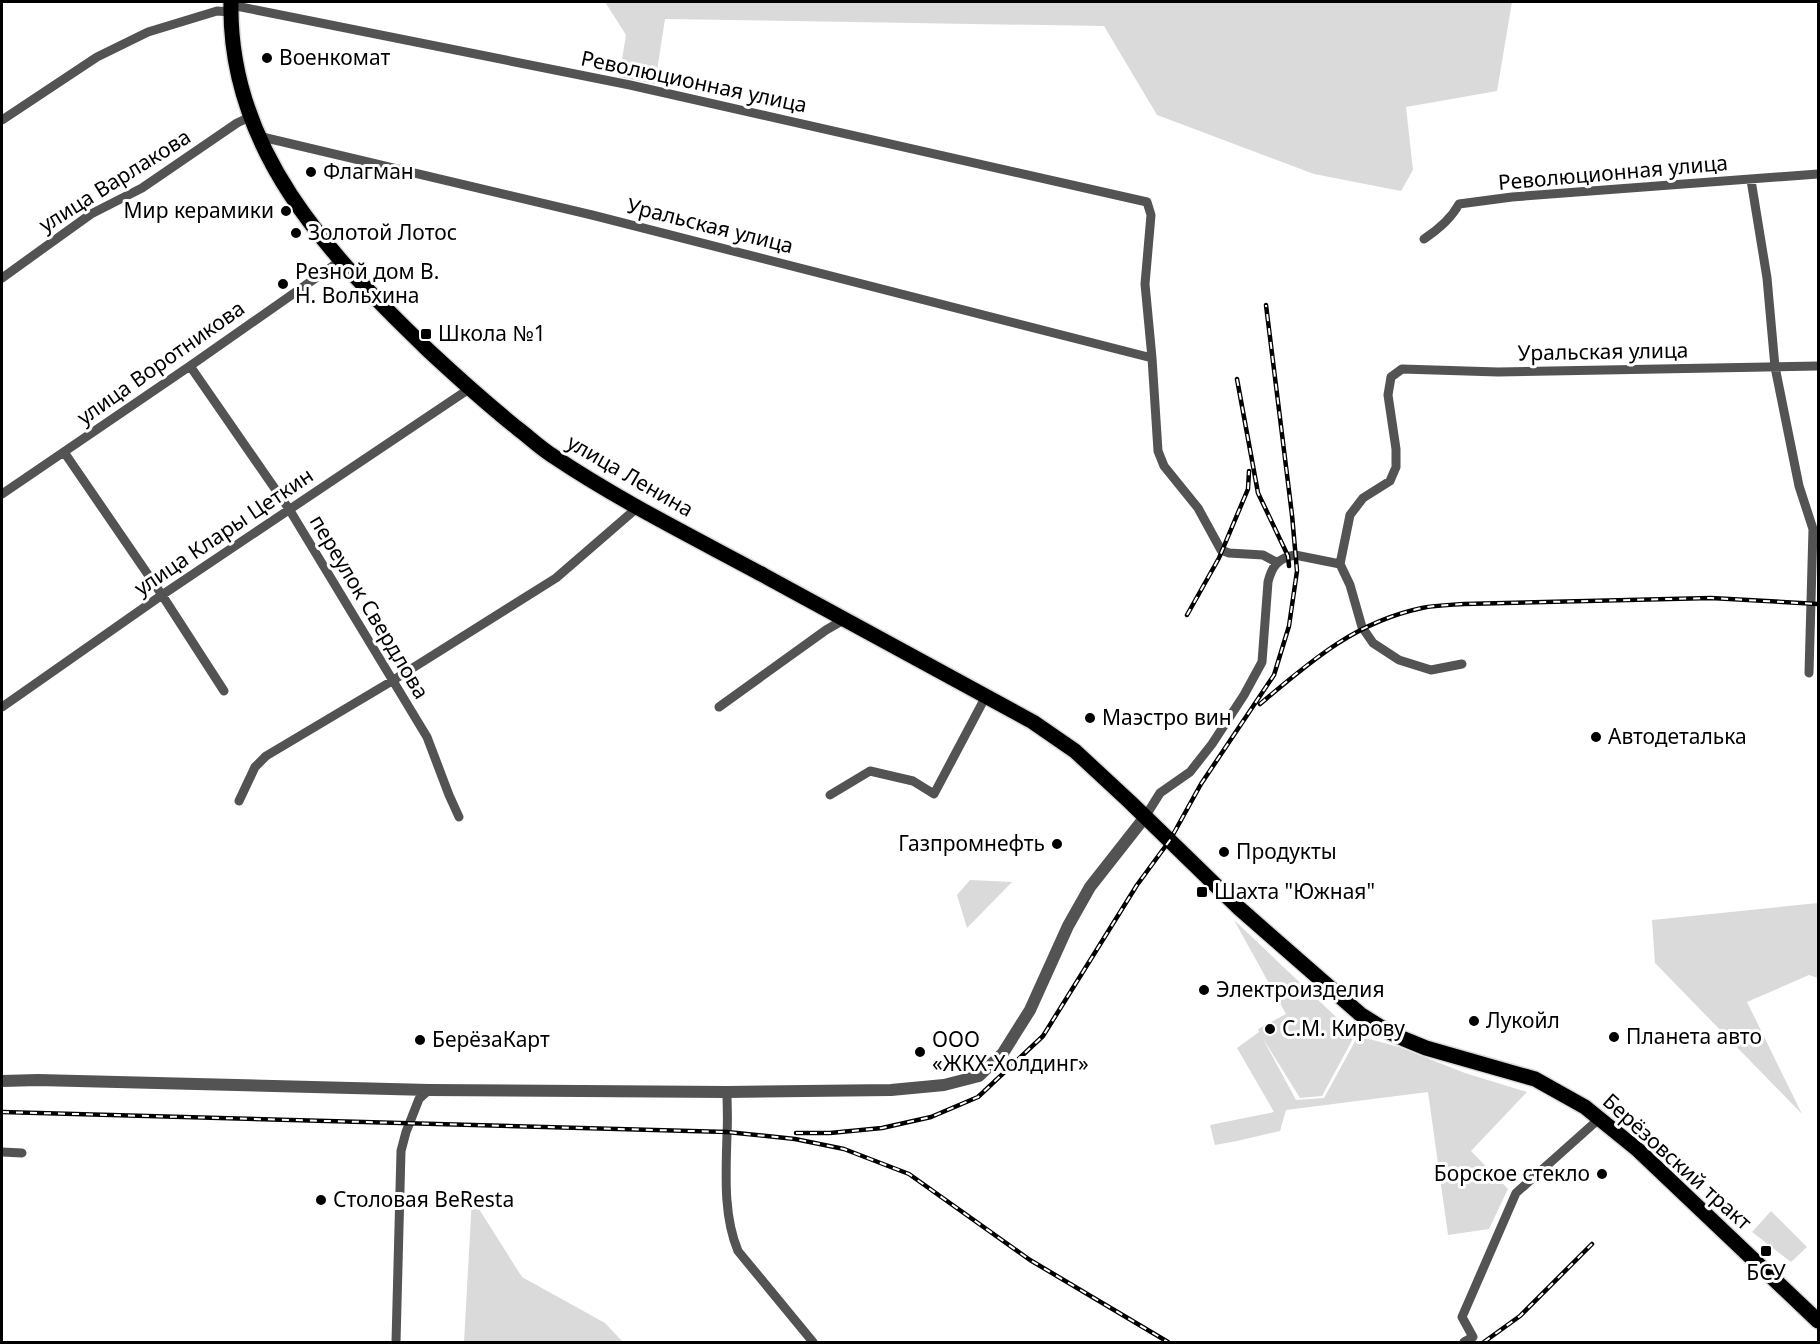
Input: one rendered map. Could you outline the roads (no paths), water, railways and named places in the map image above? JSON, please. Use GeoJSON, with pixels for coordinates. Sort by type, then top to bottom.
{"type":"FeatureCollection","features":[{"type":"Feature","properties":{"kind":"main road","name":"улица Ленина"},"geometry":{"type":"LineString","coordinates":[[231,6],[234,50],[240,83],[257,135],[275,171],[340,261],[404,328],[469,388],[551,455],[638,507],[1033,722],[1076,751],[1170,840]]}},
{"type":"Feature","properties":{"kind":"main road","name":"Берёзовский тракт"},"geometry":{"type":"LineString","coordinates":[[1170,840],[1239,908],[1360,1014],[1404,1039],[1426,1048],[1535,1079],[1600,1118],[1676,1185],[1818,1320]]}},
{"type":"Feature","properties":{"kind":"street","name":"Революционная улица"},"geometry":{"type":"LineString","coordinates":[[2,120],[97,57],[148,32],[231,6],[630,85],[1147,202],[1151,215],[1145,284],[1152,358]]}},
{"type":"Feature","properties":{"kind":"street","name":"улица Варлакова"},"geometry":{"type":"LineString","coordinates":[[2,278],[91,214],[142,188],[237,123],[250,117]]}},
{"type":"Feature","properties":{"kind":"street","name":"Уральская улица"},"geometry":{"type":"LineString","coordinates":[[257,135],[592,215],[1152,358]]}},
{"type":"Feature","properties":{"kind":"street","name":"Революционная улица"},"geometry":{"type":"LineString","coordinates":[[1425,239],[1455,213],[1459,204],[1512,197],[1818,174]]}},
{"type":"Feature","properties":{"kind":"street"},"geometry":{"type":"LineString","coordinates":[[1752,180],[1767,278],[1775,367],[1799,486],[1813,528],[1815,621],[1809,674]]}},
{"type":"Feature","properties":{"kind":"street","name":"улица Воротникова"},"geometry":{"type":"LineString","coordinates":[[2,494],[340,261]]}},
{"type":"Feature","properties":{"kind":"street"},"geometry":{"type":"LineString","coordinates":[[1152,358],[1158,451],[1164,466],[1198,508],[1221,550],[1229,553],[1263,555],[1276,562]]}},
{"type":"Feature","properties":{"kind":"street","name":"переулок Свердлова"},"geometry":{"type":"LineString","coordinates":[[190,366],[289,509],[427,737],[459,817]]}},
{"type":"Feature","properties":{"kind":"street","name":"Уральская улица"},"geometry":{"type":"LineString","coordinates":[[1340,564],[1350,515],[1363,498],[1390,481],[1396,467],[1396,449],[1388,395],[1392,377],[1402,369],[1498,372],[1818,366]]}},
{"type":"Feature","properties":{"kind":"street","name":"улица Клары Цеткин"},"geometry":{"type":"LineString","coordinates":[[2,707],[162,595],[469,388]]}},
{"type":"Feature","properties":{"kind":"street"},"geometry":{"type":"LineString","coordinates":[[64,452],[162,595],[224,691]]}},
{"type":"Feature","properties":{"kind":"street"},"geometry":{"type":"LineString","coordinates":[[239,801],[255,767],[266,756],[392,681],[556,578],[638,507]]}},
{"type":"Feature","properties":{"kind":"street"},"geometry":{"type":"LineString","coordinates":[[2,1081],[429,1090],[727,1092],[891,1090],[944,1085],[979,1076],[1003,1053],[1030,1010],[1068,926],[1090,886],[1145,817],[1160,794],[1190,772],[1212,744],[1244,695],[1262,662],[1268,582],[1276,562],[1295,555],[1340,564],[1350,585],[1362,627],[1373,643],[1399,660],[1431,670],[1462,664]]}},
{"type":"Feature","properties":{"kind":"street"},"geometry":{"type":"LineString","coordinates":[[719,707],[826,630],[845,619]]}},
{"type":"Feature","properties":{"kind":"street"},"geometry":{"type":"LineString","coordinates":[[830,795],[870,771],[913,781],[934,794],[986,696]]}},
{"type":"Feature","properties":{"kind":"street"},"geometry":{"type":"LineString","coordinates":[[396,1342],[401,1151],[419,1099],[429,1090]]}},
{"type":"Feature","properties":{"kind":"street"},"geometry":{"type":"LineString","coordinates":[[727,1092],[726,1194],[734,1241],[738,1251],[813,1342]]}},
{"type":"Feature","properties":{"kind":"street"},"geometry":{"type":"LineString","coordinates":[[1464,1342],[1473,1337],[1462,1317],[1516,1193],[1600,1118]]}},
{"type":"Feature","properties":{"kind":"street"},"geometry":{"type":"LineString","coordinates":[[2,1152],[21,1153]]}},
{"type":"Feature","properties":{"kind":"railway"},"geometry":{"type":"LineString","coordinates":[[796,1133],[830,1133],[882,1128],[931,1117],[978,1097],[1043,1036],[1137,885],[1170,840],[1201,784],[1274,675],[1289,626],[1297,571],[1266,305]]}},
{"type":"Feature","properties":{"kind":"railway"},"geometry":{"type":"LineString","coordinates":[[1237,379],[1258,493],[1288,556],[1289,566]]}},
{"type":"Feature","properties":{"kind":"railway"},"geometry":{"type":"LineString","coordinates":[[1187,615],[1219,558],[1248,489],[1249,471]]}},
{"type":"Feature","properties":{"kind":"railway"},"geometry":{"type":"LineString","coordinates":[[1260,704],[1316,658],[1355,633],[1398,614],[1427,607],[1464,604],[1711,598],[1818,604]]}},
{"type":"Feature","properties":{"kind":"railway"},"geometry":{"type":"LineString","coordinates":[[2,1112],[727,1132],[795,1139],[844,1149],[909,1174],[1030,1260],[1168,1342]]}},
{"type":"Feature","properties":{"kind":"railway"},"geometry":{"type":"LineString","coordinates":[[1484,1342],[1520,1316],[1592,1244]]}},
{"type":"Feature","properties":{"kind":"place","name":"Военкомат"},"geometry":{"type":"Point","coordinates":[267,58]}},
{"type":"Feature","properties":{"kind":"place","name":"Флагман"},"geometry":{"type":"Point","coordinates":[311,172]}},
{"type":"Feature","properties":{"kind":"place","name":"Мир керамики"},"geometry":{"type":"Point","coordinates":[286,211]}},
{"type":"Feature","properties":{"kind":"place","name":"Золотой Лотос"},"geometry":{"type":"Point","coordinates":[296,233]}},
{"type":"Feature","properties":{"kind":"place","name":"Резной дом В. Н. Вольхина"},"geometry":{"type":"Point","coordinates":[283,284]}},
{"type":"Feature","properties":{"kind":"place","name":"Школа №1"},"geometry":{"type":"Point","coordinates":[426,334]}},
{"type":"Feature","properties":{"kind":"place","name":"Маэстро вин"},"geometry":{"type":"Point","coordinates":[1090,718]}},
{"type":"Feature","properties":{"kind":"place","name":"Автодеталька"},"geometry":{"type":"Point","coordinates":[1596,737]}},
{"type":"Feature","properties":{"kind":"place","name":"Газпромнефть"},"geometry":{"type":"Point","coordinates":[1057,844]}},
{"type":"Feature","properties":{"kind":"place","name":"Продукты"},"geometry":{"type":"Point","coordinates":[1224,852]}},
{"type":"Feature","properties":{"kind":"place","name":"Шахта \"Южная\""},"geometry":{"type":"Point","coordinates":[1202,892]}},
{"type":"Feature","properties":{"kind":"place","name":"Электроизделия"},"geometry":{"type":"Point","coordinates":[1204,990]}},
{"type":"Feature","properties":{"kind":"place","name":"Лукойл"},"geometry":{"type":"Point","coordinates":[1474,1021]}},
{"type":"Feature","properties":{"kind":"place","name":"С.М. Кирову"},"geometry":{"type":"Point","coordinates":[1270,1029]}},
{"type":"Feature","properties":{"kind":"place","name":"Планета авто"},"geometry":{"type":"Point","coordinates":[1614,1037]}},
{"type":"Feature","properties":{"kind":"place","name":"БерёзаКарт"},"geometry":{"type":"Point","coordinates":[420,1040]}},
{"type":"Feature","properties":{"kind":"place","name":"ООО «ЖКХ-Холдинг»"},"geometry":{"type":"Point","coordinates":[920,1052]}},
{"type":"Feature","properties":{"kind":"place","name":"Борское стекло"},"geometry":{"type":"Point","coordinates":[1602,1174]}},
{"type":"Feature","properties":{"kind":"place","name":"Столовая BeResta"},"geometry":{"type":"Point","coordinates":[321,1200]}},
{"type":"Feature","properties":{"kind":"place","name":"БСУ"},"geometry":{"type":"Point","coordinates":[1766,1251]}}]}
